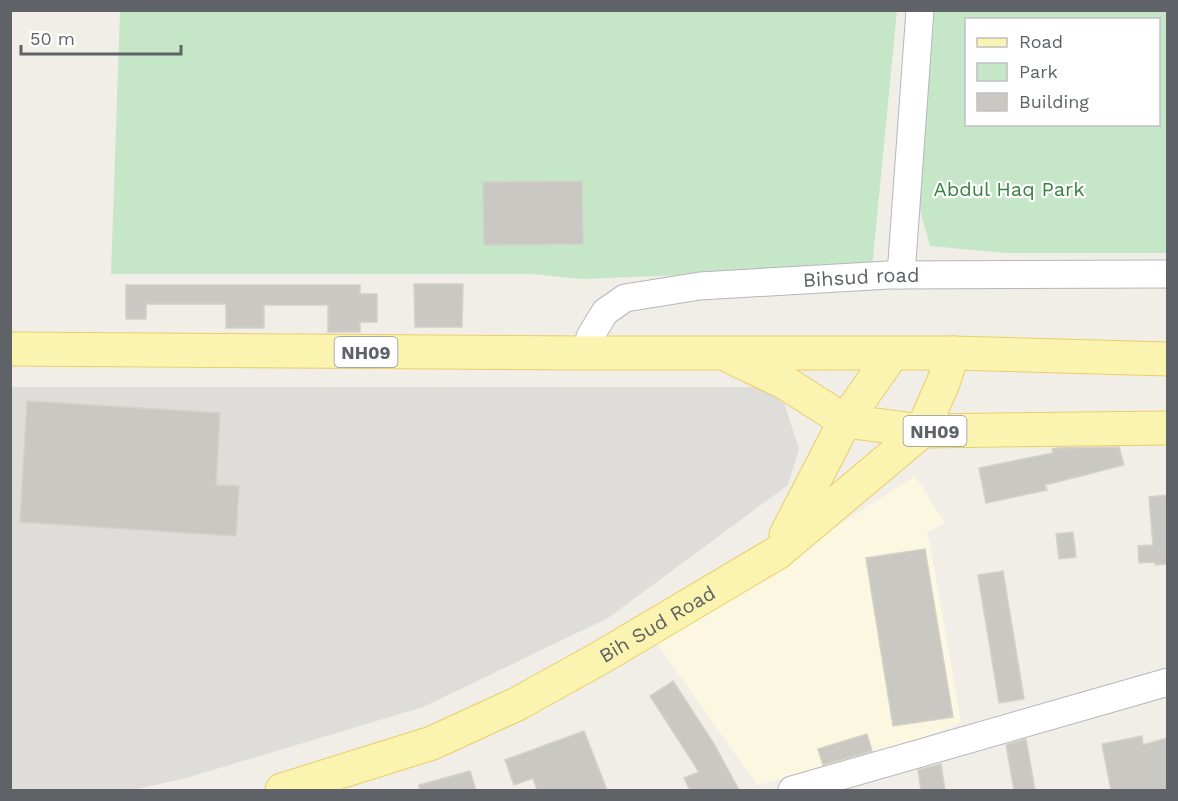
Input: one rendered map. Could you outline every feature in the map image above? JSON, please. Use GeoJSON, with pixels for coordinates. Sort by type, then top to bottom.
{"type":"FeatureCollection","features":[{"type":"Feature","properties":{"kind":"main road","name":"NH09"},"geometry":{"type":"LineString","coordinates":[[10,349],[953,353],[1167,359]]}},
{"type":"Feature","properties":{"kind":"main road","name":"NH09"},"geometry":{"type":"LineString","coordinates":[[722,352],[784,382],[845,421],[922,431],[1167,428]]}},
{"type":"Feature","properties":{"kind":"main road","name":"Bih Sud Road"},"geometry":{"type":"LineString","coordinates":[[282,790],[432,743],[517,704],[600,658],[777,553],[922,431],[953,353]]}},
{"type":"Feature","properties":{"kind":"main road"},"geometry":{"type":"LineString","coordinates":[[777,553],[845,421],[892,354]]}},
{"type":"Feature","properties":{"kind":"street"},"geometry":{"type":"LineString","coordinates":[[901,275],[920,10]]}},
{"type":"Feature","properties":{"kind":"street","name":"Bihsud road"},"geometry":{"type":"LineString","coordinates":[[584,353],[591,334],[605,312],[625,298],[700,286],[901,275],[1167,274]]}},
{"type":"Feature","properties":{"kind":"street"},"geometry":{"type":"LineString","coordinates":[[792,790],[1167,682]]}},
{"type":"Feature","properties":{"kind":"shaded area"},"geometry":{"type":"Polygon","coordinates":[[[11,387],[779,387],[799,449],[788,485],[608,618],[423,707],[186,778],[133,790],[11,790],[11,387]]]}},
{"type":"Feature","properties":{"kind":"shaded area"},"geometry":{"type":"Polygon","coordinates":[[[915,476],[945,523],[927,533],[961,723],[870,758],[757,785],[656,642],[915,476]]]}},
{"type":"Feature","properties":{"kind":"green space"},"geometry":{"type":"Polygon","coordinates":[[[120,11],[897,11],[872,268],[581,279],[532,274],[111,274],[120,11]]]}},
{"type":"Feature","properties":{"kind":"green space","name":"Abdul Haq Park"},"geometry":{"type":"Polygon","coordinates":[[[933,11],[1167,11],[1167,253],[1005,253],[930,246],[919,207],[933,11]]]}},
{"type":"Feature","properties":{"kind":"building"},"geometry":{"type":"Polygon","coordinates":[[[582,181],[583,244],[484,245],[483,182],[582,181]]]}},
{"type":"Feature","properties":{"kind":"building"},"geometry":{"type":"Polygon","coordinates":[[[414,284],[463,284],[462,327],[415,327],[414,284]]]}},
{"type":"Feature","properties":{"kind":"building"},"geometry":{"type":"Polygon","coordinates":[[[126,285],[360,285],[360,294],[377,294],[377,322],[360,322],[360,332],[328,332],[328,305],[264,305],[264,328],[226,328],[226,304],[146,304],[146,319],[126,319],[126,285]]]}},
{"type":"Feature","properties":{"kind":"building"},"geometry":{"type":"Polygon","coordinates":[[[27,401],[220,413],[216,485],[239,486],[236,536],[20,522],[27,401]]]}},
{"type":"Feature","properties":{"kind":"building"},"geometry":{"type":"Polygon","coordinates":[[[1119,447],[1124,465],[1045,485],[1047,490],[986,503],[979,468],[1053,453],[1052,449],[1057,448],[1119,447]]]}},
{"type":"Feature","properties":{"kind":"building"},"geometry":{"type":"Polygon","coordinates":[[[1167,495],[1167,564],[1139,563],[1138,546],[1153,545],[1149,497],[1167,495]]]}},
{"type":"Feature","properties":{"kind":"building"},"geometry":{"type":"Polygon","coordinates":[[[1073,532],[1076,557],[1059,559],[1056,534],[1073,532]]]}},
{"type":"Feature","properties":{"kind":"building"},"geometry":{"type":"Polygon","coordinates":[[[925,549],[953,717],[893,726],[866,558],[925,549]]]}},
{"type":"Feature","properties":{"kind":"building"},"geometry":{"type":"Polygon","coordinates":[[[1003,571],[1024,699],[999,703],[978,575],[1003,571]]]}},
{"type":"Feature","properties":{"kind":"building"},"geometry":{"type":"Polygon","coordinates":[[[673,681],[714,744],[739,790],[690,790],[684,778],[699,772],[650,696],[673,681]]]}},
{"type":"Feature","properties":{"kind":"building"},"geometry":{"type":"Polygon","coordinates":[[[584,731],[607,790],[537,790],[533,778],[514,785],[505,760],[584,731]]]}},
{"type":"Feature","properties":{"kind":"building"},"geometry":{"type":"Polygon","coordinates":[[[867,734],[872,751],[823,765],[818,749],[867,734]]]}},
{"type":"Feature","properties":{"kind":"building"},"geometry":{"type":"Polygon","coordinates":[[[1142,736],[1143,745],[1167,738],[1167,790],[1111,790],[1102,744],[1142,736]]]}},
{"type":"Feature","properties":{"kind":"building"},"geometry":{"type":"Polygon","coordinates":[[[1026,739],[1035,790],[1014,790],[1006,745],[1026,739]]]}},
{"type":"Feature","properties":{"kind":"building"},"geometry":{"type":"Polygon","coordinates":[[[941,764],[945,790],[921,790],[918,770],[941,764]]]}},
{"type":"Feature","properties":{"kind":"building"},"geometry":{"type":"Polygon","coordinates":[[[470,771],[476,790],[420,790],[419,785],[470,771]]]}}]}
